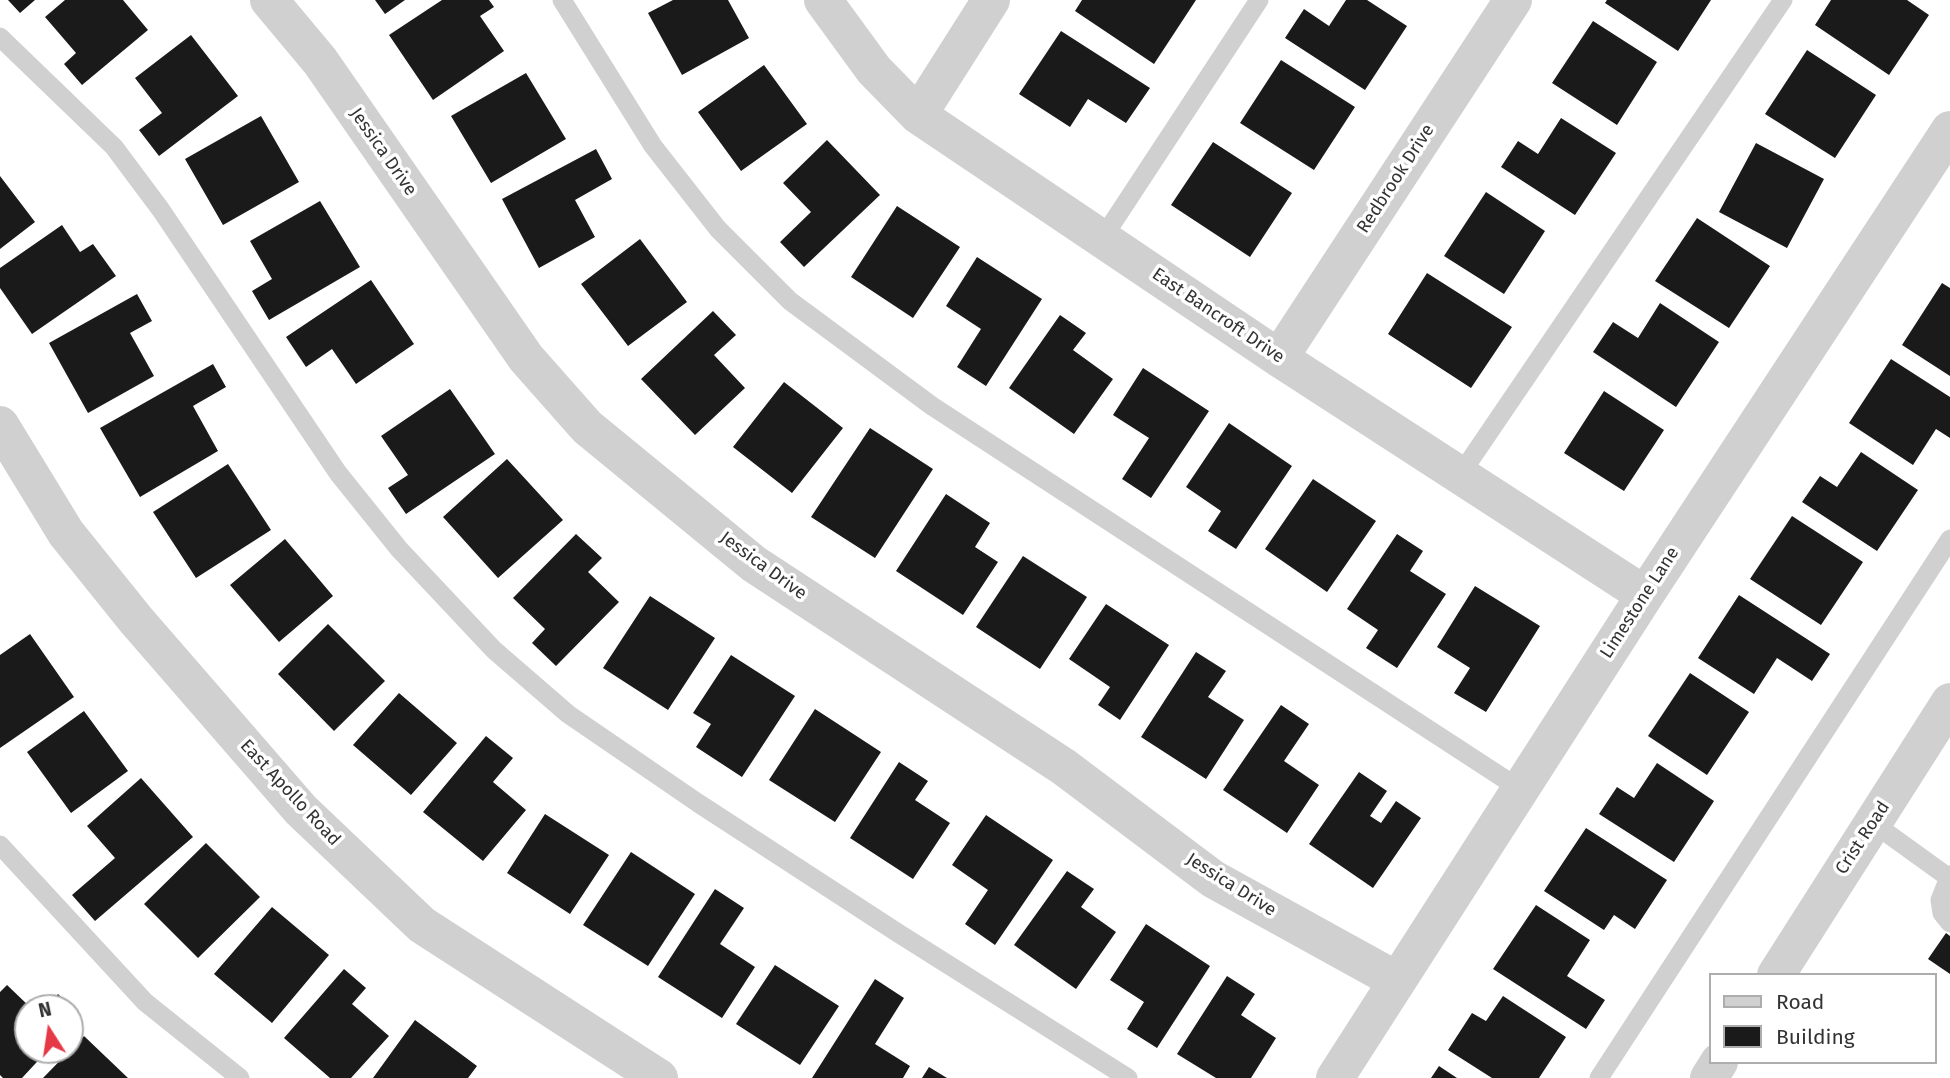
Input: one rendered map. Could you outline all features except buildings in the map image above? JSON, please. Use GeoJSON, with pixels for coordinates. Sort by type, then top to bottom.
{"type":"FeatureCollection","features":[{"type":"Feature","properties":{"kind":"street","name":"Jessica Drive"},"geometry":{"type":"LineString","coordinates":[[269,0],[320,61],[526,358],[587,426],[754,564],[1064,767],[1213,879],[1396,981]]}},
{"type":"Feature","properties":{"kind":"street","name":"East Bancroft Drive"},"geometry":{"type":"LineString","coordinates":[[823,0],[874,70],[918,115],[1279,358],[1645,595]]}},
{"type":"Feature","properties":{"kind":"street"},"geometry":{"type":"LineString","coordinates":[[918,115],[991,0]]}},
{"type":"Feature","properties":{"kind":"street","name":"Redbrook Drive"},"geometry":{"type":"LineString","coordinates":[[1279,358],[1513,0]]}},
{"type":"Feature","properties":{"kind":"street","name":"Limestone Lane"},"geometry":{"type":"LineString","coordinates":[[1335,1078],[1645,595],[1950,131]]}},
{"type":"Feature","properties":{"kind":"street","name":"East Apollo Road"},"geometry":{"type":"LineString","coordinates":[[0,425],[66,533],[136,620],[301,810],[422,925],[659,1078]]}},
{"type":"Feature","properties":{"kind":"street","name":"Crist Road"},"geometry":{"type":"LineString","coordinates":[[1777,973],[1950,702]]}},
{"type":"Feature","properties":{"kind":"lane"},"geometry":{"type":"LineString","coordinates":[[562,0],[653,146],[718,229],[790,301],[932,406],[1520,789]]}},
{"type":"Feature","properties":{"kind":"lane"},"geometry":{"type":"LineString","coordinates":[[1102,239],[1259,0]]}},
{"type":"Feature","properties":{"kind":"lane"},"geometry":{"type":"LineString","coordinates":[[1460,475],[1783,0]]}},
{"type":"Feature","properties":{"kind":"lane"},"geometry":{"type":"LineString","coordinates":[[0,37],[114,147],[161,210],[338,473],[400,549],[494,650],[568,714],[698,803],[1128,1078]]}},
{"type":"Feature","properties":{"kind":"lane"},"geometry":{"type":"LineString","coordinates":[[1599,1078],[1950,539]]}},
{"type":"Feature","properties":{"kind":"lane"},"geometry":{"type":"LineString","coordinates":[[1873,823],[1949,876],[1940,900],[1942,913],[1950,923]]}},
{"type":"Feature","properties":{"kind":"lane"},"geometry":{"type":"LineString","coordinates":[[0,845],[145,1002],[240,1078]]}}]}
